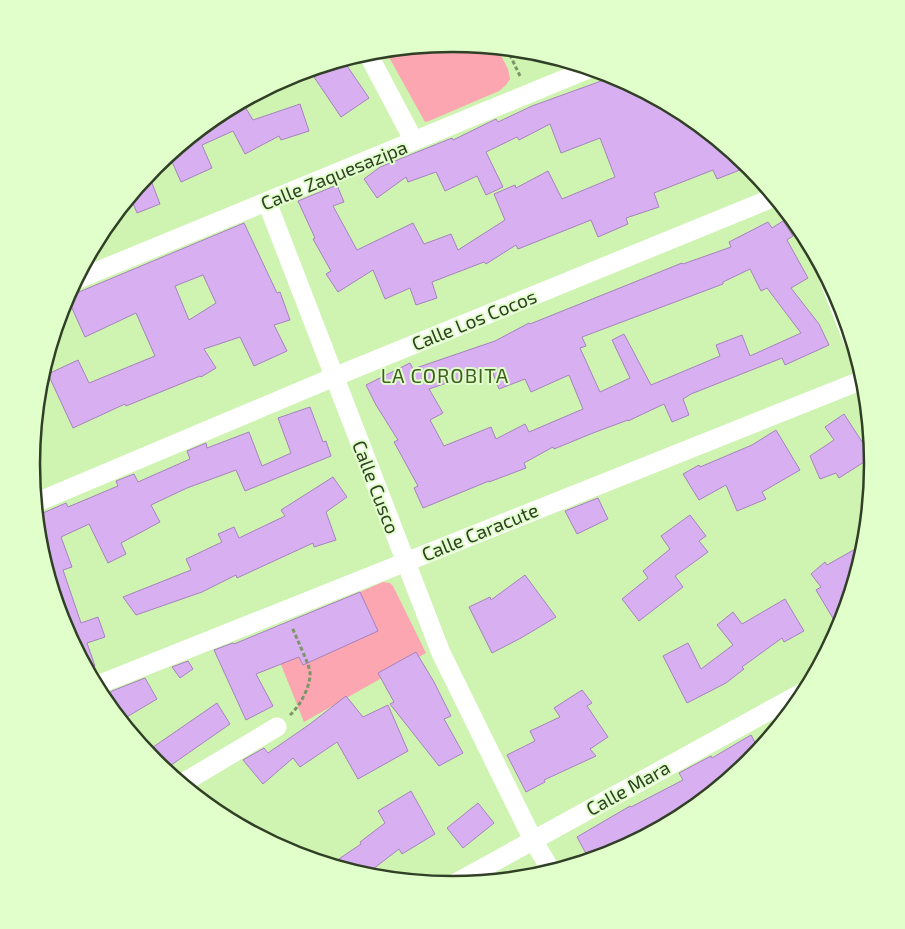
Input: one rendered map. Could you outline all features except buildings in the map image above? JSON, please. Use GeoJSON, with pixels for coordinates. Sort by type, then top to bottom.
{"type":"FeatureCollection","features":[{"type":"Feature","properties":{"kind":"street"},"geometry":{"type":"LineString","coordinates":[[371,60],[414,141]]}},
{"type":"Feature","properties":{"kind":"street","name":"Calle Zaquesazipa"},"geometry":{"type":"LineString","coordinates":[[86,276],[580,73]]}},
{"type":"Feature","properties":{"kind":"street","name":"Calle Los Cocos"},"geometry":{"type":"LineString","coordinates":[[42,500],[769,200]]}},
{"type":"Feature","properties":{"kind":"street","name":"Calle Cusco"},"geometry":{"type":"LineString","coordinates":[[267,202],[441,653],[533,840],[548,866]]}},
{"type":"Feature","properties":{"kind":"street","name":"Calle Caracute"},"geometry":{"type":"LineString","coordinates":[[103,683],[857,382]]}},
{"type":"Feature","properties":{"kind":"street","name":"Calle Mara"},"geometry":{"type":"LineString","coordinates":[[467,876],[792,698]]}},
{"type":"Feature","properties":{"kind":"street"},"geometry":{"type":"LineString","coordinates":[[187,780],[277,727]]}},
{"type":"Feature","properties":{"kind":"path"},"geometry":{"type":"LineString","coordinates":[[511,57],[529,94]]}},
{"type":"Feature","properties":{"kind":"path"},"geometry":{"type":"LineString","coordinates":[[277,727],[294,711],[307,689],[310,672],[286,609]]}},
{"type":"Feature","properties":{"kind":"shaded area"},"geometry":{"type":"Polygon","coordinates":[[[452,52],[501,55],[508,69],[510,79],[506,85],[499,91],[425,122],[389,57],[452,52]]]}},
{"type":"Feature","properties":{"kind":"shaded area"},"geometry":{"type":"Polygon","coordinates":[[[383,582],[390,583],[393,586],[426,653],[304,722],[268,632],[383,582]]]}},
{"type":"Feature","properties":{"kind":"district","name":"LA COROBITA"},"geometry":{"type":"Point","coordinates":[445,376]}}]}
